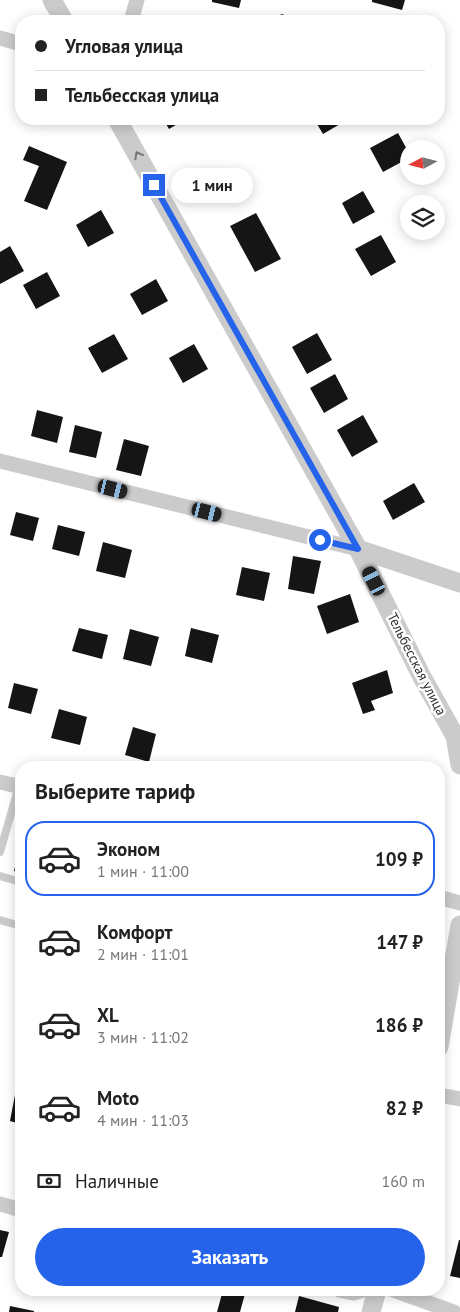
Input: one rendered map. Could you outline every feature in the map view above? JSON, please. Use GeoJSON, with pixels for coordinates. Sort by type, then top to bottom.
{"type":"FeatureCollection","features":[{"type":"Feature","properties":{"kind":"street"},"geometry":{"type":"LineString","coordinates":[[52,0],[61,15]]}},
{"type":"Feature","properties":{"kind":"street"},"geometry":{"type":"LineString","coordinates":[[133,15],[137,0]]}},
{"type":"Feature","properties":{"kind":"street"},"geometry":{"type":"LineString","coordinates":[[0,38],[15,42]]}},
{"type":"Feature","properties":{"kind":"street","name":"Тельбесская улица"},"geometry":{"type":"LineString","coordinates":[[120,125],[358,549],[422,677],[455,736],[460,766]]}},
{"type":"Feature","properties":{"kind":"street"},"geometry":{"type":"LineString","coordinates":[[0,461],[358,549],[460,583]]}},
{"type":"Feature","properties":{"kind":"street"},"geometry":{"type":"LineString","coordinates":[[0,782],[15,786]]}},
{"type":"Feature","properties":{"kind":"street"},"geometry":{"type":"LineString","coordinates":[[445,899],[460,903]]}},
{"type":"Feature","properties":{"kind":"street"},"geometry":{"type":"LineString","coordinates":[[445,1012],[460,925]]}},
{"type":"Feature","properties":{"kind":"street"},"geometry":{"type":"LineString","coordinates":[[445,1096],[460,1099]]}},
{"type":"Feature","properties":{"kind":"street"},"geometry":{"type":"LineString","coordinates":[[0,1204],[15,1208]]}},
{"type":"Feature","properties":{"kind":"street"},"geometry":{"type":"LineString","coordinates":[[371,1312],[375,1296]]}},
{"type":"Feature","properties":{"kind":"street"},"geometry":{"type":"LineString","coordinates":[[410,1296],[454,1312]]}},
{"type":"Feature","properties":{"kind":"lane"},"geometry":{"type":"LineString","coordinates":[[0,852],[15,803]]}},
{"type":"Feature","properties":{"kind":"lane"},"geometry":{"type":"LineString","coordinates":[[0,876],[15,880]]}},
{"type":"Feature","properties":{"kind":"lane"},"geometry":{"type":"LineString","coordinates":[[0,920],[15,924]]}},
{"type":"Feature","properties":{"kind":"building"},"geometry":{"type":"Polygon","coordinates":[[[212,0],[241,0],[239,8],[212,2],[212,0]]]}},
{"type":"Feature","properties":{"kind":"building"},"geometry":{"type":"Polygon","coordinates":[[[372,0],[405,0],[402,10],[372,2],[372,0]]]}},
{"type":"Feature","properties":{"kind":"building"},"geometry":{"type":"Polygon","coordinates":[[[167,125],[176,125],[169,129],[167,125]]]}},
{"type":"Feature","properties":{"kind":"building"},"geometry":{"type":"Polygon","coordinates":[[[318,125],[338,125],[323,134],[318,125]]]}},
{"type":"Feature","properties":{"kind":"building"},"geometry":{"type":"Polygon","coordinates":[[[398,133],[402,140],[400,140],[400,163],[383,172],[370,148],[398,133]]]}},
{"type":"Feature","properties":{"kind":"building"},"geometry":{"type":"Polygon","coordinates":[[[29,146],[67,162],[47,210],[24,201],[39,166],[23,160],[29,146]]]}},
{"type":"Feature","properties":{"kind":"building"},"geometry":{"type":"Polygon","coordinates":[[[363,191],[375,212],[353,224],[342,203],[363,191]]]}},
{"type":"Feature","properties":{"kind":"building"},"geometry":{"type":"Polygon","coordinates":[[[101,210],[114,233],[88,247],[76,225],[101,210]]]}},
{"type":"Feature","properties":{"kind":"building"},"geometry":{"type":"Polygon","coordinates":[[[256,213],[281,259],[255,272],[230,226],[256,213]]]}},
{"type":"Feature","properties":{"kind":"building"},"geometry":{"type":"Polygon","coordinates":[[[381,235],[396,262],[371,276],[355,249],[381,235]]]}},
{"type":"Feature","properties":{"kind":"building"},"geometry":{"type":"Polygon","coordinates":[[[10,246],[24,271],[0,284],[0,252],[10,246]]]}},
{"type":"Feature","properties":{"kind":"building"},"geometry":{"type":"Polygon","coordinates":[[[47,272],[60,296],[36,309],[23,285],[47,272]]]}},
{"type":"Feature","properties":{"kind":"building"},"geometry":{"type":"Polygon","coordinates":[[[156,279],[168,301],[142,315],[130,294],[156,279]]]}},
{"type":"Feature","properties":{"kind":"building"},"geometry":{"type":"Polygon","coordinates":[[[317,333],[332,360],[307,374],[292,347],[317,333]]]}},
{"type":"Feature","properties":{"kind":"building"},"geometry":{"type":"Polygon","coordinates":[[[114,334],[128,359],[102,373],[88,348],[114,334]]]}},
{"type":"Feature","properties":{"kind":"building"},"geometry":{"type":"Polygon","coordinates":[[[194,344],[208,369],[183,383],[169,358],[194,344]]]}},
{"type":"Feature","properties":{"kind":"building"},"geometry":{"type":"Polygon","coordinates":[[[335,374],[348,399],[324,413],[310,388],[335,374]]]}},
{"type":"Feature","properties":{"kind":"building"},"geometry":{"type":"Polygon","coordinates":[[[37,410],[63,417],[57,443],[31,436],[37,410]]]}},
{"type":"Feature","properties":{"kind":"building"},"geometry":{"type":"Polygon","coordinates":[[[363,415],[378,442],[352,457],[337,430],[363,415]]]}},
{"type":"Feature","properties":{"kind":"building"},"geometry":{"type":"Polygon","coordinates":[[[75,425],[102,432],[96,458],[69,452],[75,425]]]}},
{"type":"Feature","properties":{"kind":"building"},"geometry":{"type":"Polygon","coordinates":[[[124,439],[149,446],[141,476],[116,470],[124,439]]]}},
{"type":"Feature","properties":{"kind":"building"},"geometry":{"type":"Polygon","coordinates":[[[414,483],[425,502],[393,520],[383,501],[414,483]]]}},
{"type":"Feature","properties":{"kind":"building"},"geometry":{"type":"Polygon","coordinates":[[[16,512],[39,518],[33,541],[10,535],[16,512]]]}},
{"type":"Feature","properties":{"kind":"building"},"geometry":{"type":"Polygon","coordinates":[[[58,525],[85,532],[79,556],[52,549],[58,525]]]}},
{"type":"Feature","properties":{"kind":"building"},"geometry":{"type":"Polygon","coordinates":[[[103,542],[132,550],[125,578],[96,571],[103,542]]]}},
{"type":"Feature","properties":{"kind":"building"},"geometry":{"type":"Polygon","coordinates":[[[293,556],[321,561],[314,594],[288,589],[293,556]]]}},
{"type":"Feature","properties":{"kind":"building"},"geometry":{"type":"Polygon","coordinates":[[[242,567],[270,573],[264,601],[236,595],[242,567]]]}},
{"type":"Feature","properties":{"kind":"building"},"geometry":{"type":"Polygon","coordinates":[[[350,594],[359,622],[327,634],[317,606],[350,594]]]}},
{"type":"Feature","properties":{"kind":"building"},"geometry":{"type":"Polygon","coordinates":[[[79,628],[108,635],[102,659],[72,651],[79,628]]]}},
{"type":"Feature","properties":{"kind":"building"},"geometry":{"type":"Polygon","coordinates":[[[191,628],[219,635],[212,663],[185,656],[191,628]]]}},
{"type":"Feature","properties":{"kind":"building"},"geometry":{"type":"Polygon","coordinates":[[[130,629],[159,637],[151,666],[123,659],[130,629]]]}},
{"type":"Feature","properties":{"kind":"building"},"geometry":{"type":"Polygon","coordinates":[[[387,670],[393,693],[371,701],[375,710],[363,714],[352,683],[387,670]]]}},
{"type":"Feature","properties":{"kind":"building"},"geometry":{"type":"Polygon","coordinates":[[[14,683],[38,689],[31,714],[8,708],[14,683]]]}},
{"type":"Feature","properties":{"kind":"building"},"geometry":{"type":"Polygon","coordinates":[[[59,709],[87,717],[80,745],[51,738],[59,709]]]}},
{"type":"Feature","properties":{"kind":"building"},"geometry":{"type":"Polygon","coordinates":[[[133,727],[156,734],[149,761],[125,755],[133,727]]]}},
{"type":"Feature","properties":{"kind":"building"},"geometry":{"type":"Polygon","coordinates":[[[15,1095],[15,1122],[10,1121],[15,1095]]]}},
{"type":"Feature","properties":{"kind":"building"},"geometry":{"type":"Polygon","coordinates":[[[0,1230],[9,1232],[2,1257],[0,1257],[0,1230]]]}},
{"type":"Feature","properties":{"kind":"building"},"geometry":{"type":"Polygon","coordinates":[[[460,1240],[460,1278],[450,1276],[460,1240]]]}},
{"type":"Feature","properties":{"kind":"building"},"geometry":{"type":"Polygon","coordinates":[[[221,1296],[244,1296],[240,1312],[217,1312],[221,1296]]]}},
{"type":"Feature","properties":{"kind":"building"},"geometry":{"type":"Polygon","coordinates":[[[299,1296],[339,1307],[338,1312],[295,1312],[299,1296]]]}},
{"type":"Feature","properties":{"kind":"building"},"geometry":{"type":"Polygon","coordinates":[[[10,1306],[34,1311],[34,1312],[9,1312],[10,1306]]]}},
{"type":"Feature","properties":{"kind":"route"},"geometry":{"type":"LineString","coordinates":[[154,185],[358,549],[320,540]]}}]}
